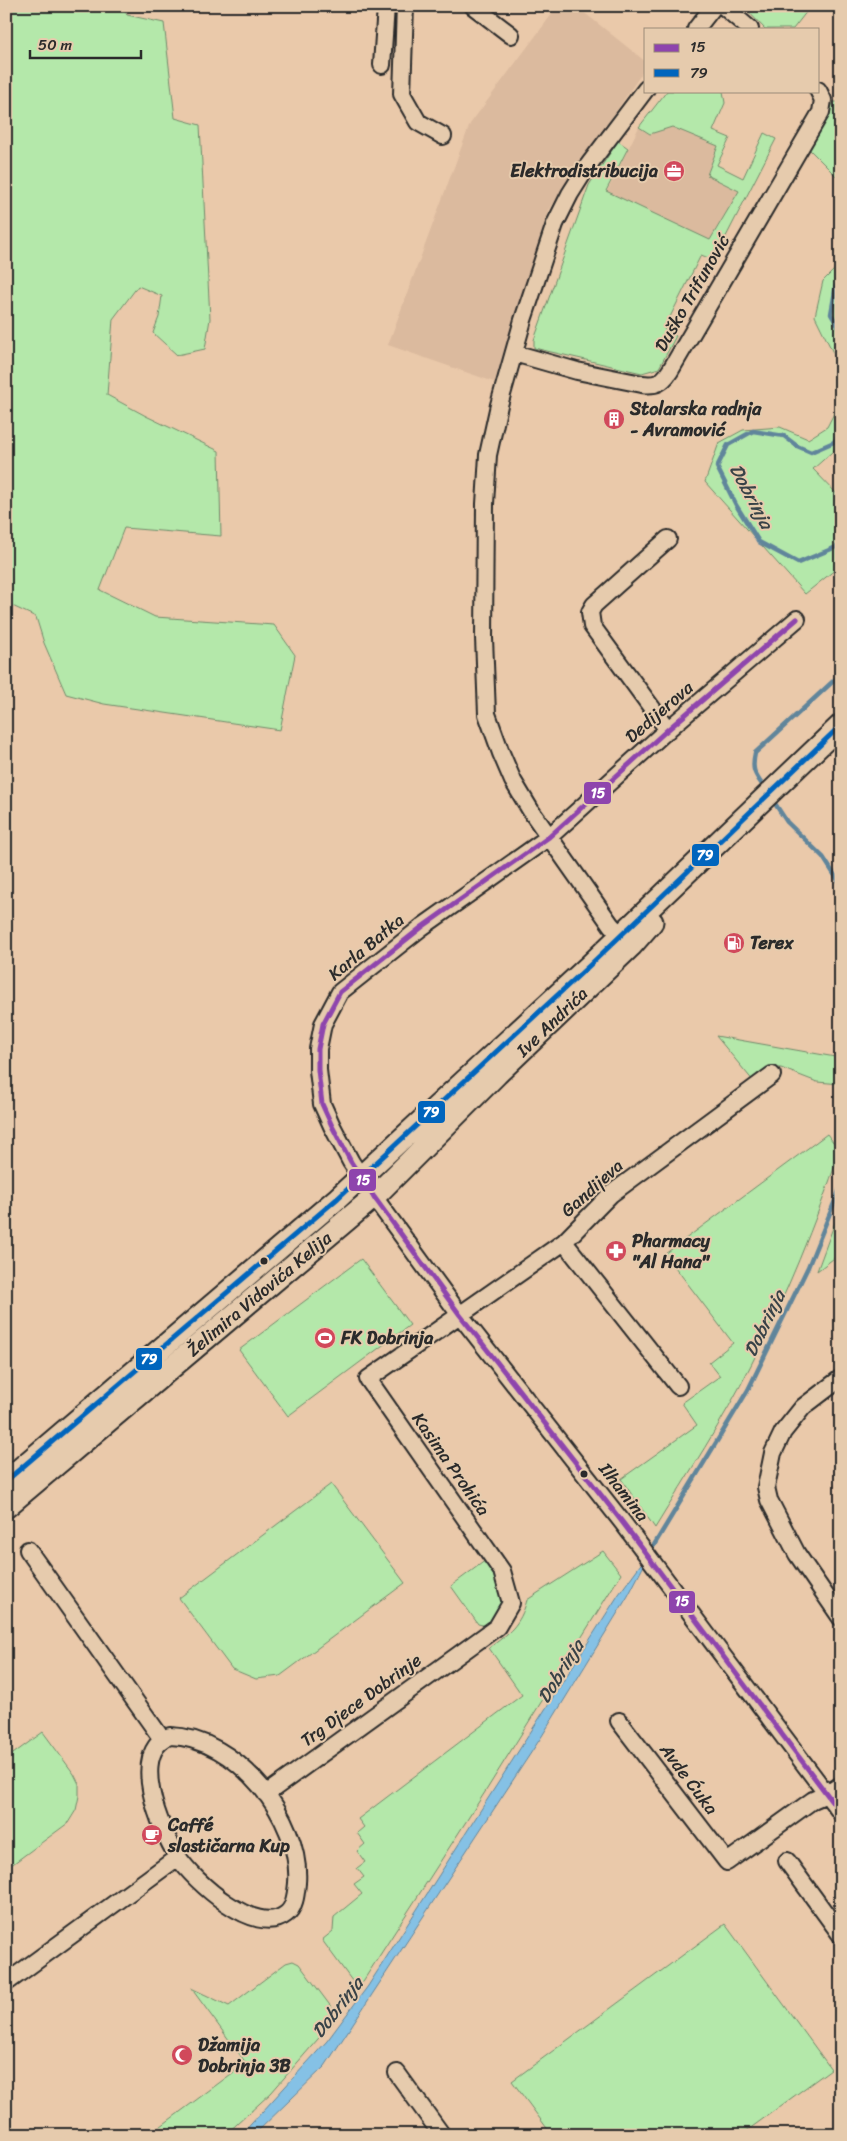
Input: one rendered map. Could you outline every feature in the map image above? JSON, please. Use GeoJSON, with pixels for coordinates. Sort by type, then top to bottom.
{"type":"FeatureCollection","features":[{"type":"Feature","properties":{"kind":"main road","name":"Ive Andrića"},"geometry":{"type":"LineString","coordinates":[[374,1196],[497,1074],[722,841],[841,725]]}},
{"type":"Feature","properties":{"kind":"main road","name":"Ive Andrića"},"geometry":{"type":"LineString","coordinates":[[362,1176],[626,941]]}},
{"type":"Feature","properties":{"kind":"main road","name":"Želimira Vidovića Kelija"},"geometry":{"type":"LineString","coordinates":[[6,1481],[362,1176]]}},
{"type":"Feature","properties":{"kind":"main road","name":"Želimira Vidovića Kelija"},"geometry":{"type":"LineString","coordinates":[[6,1507],[374,1196]]}},
{"type":"Feature","properties":{"kind":"street"},"geometry":{"type":"LineString","coordinates":[[382,65],[386,6]]}},
{"type":"Feature","properties":{"kind":"street"},"geometry":{"type":"LineString","coordinates":[[405,6],[402,94],[418,122],[443,136]]}},
{"type":"Feature","properties":{"kind":"street"},"geometry":{"type":"LineString","coordinates":[[473,6],[511,35]]}},
{"type":"Feature","properties":{"kind":"street"},"geometry":{"type":"LineString","coordinates":[[697,28],[714,6]]}},
{"type":"Feature","properties":{"kind":"street"},"geometry":{"type":"LineString","coordinates":[[722,6],[749,28]]}},
{"type":"Feature","properties":{"kind":"street"},"geometry":{"type":"LineString","coordinates":[[626,941],[611,925],[531,811],[513,781],[487,714],[484,638],[485,504],[488,456],[514,353],[541,262],[555,224],[570,194],[587,167],[644,92]]}},
{"type":"Feature","properties":{"kind":"street","name":"Duško Trifunović"},"geometry":{"type":"LineString","coordinates":[[514,353],[596,375],[651,385],[659,384],[670,371],[821,112],[823,100],[819,92]]}},
{"type":"Feature","properties":{"kind":"street"},"geometry":{"type":"LineString","coordinates":[[668,539],[594,605],[590,612],[590,620],[603,643],[668,730]]}},
{"type":"Feature","properties":{"kind":"street","name":"Dedijerova"},"geometry":{"type":"LineString","coordinates":[[549,837],[668,730],[797,619]]}},
{"type":"Feature","properties":{"kind":"street","name":"Karla Batka"},"geometry":{"type":"LineString","coordinates":[[374,1196],[351,1162],[322,1104],[318,1049],[322,1024],[340,992],[422,927],[549,837]]}},
{"type":"Feature","properties":{"kind":"street","name":"Gandijeva"},"geometry":{"type":"LineString","coordinates":[[678,1386],[564,1242],[611,1194],[772,1075]]}},
{"type":"Feature","properties":{"kind":"street","name":"Ilhamina"},"geometry":{"type":"LineString","coordinates":[[374,1196],[460,1315],[623,1523],[841,1813]]}},
{"type":"Feature","properties":{"kind":"street"},"geometry":{"type":"LineString","coordinates":[[460,1315],[564,1242]]}},
{"type":"Feature","properties":{"kind":"street","name":"Kasima Prohića"},"geometry":{"type":"LineString","coordinates":[[460,1315],[368,1379],[502,1572],[511,1603],[497,1627],[480,1640]]}},
{"type":"Feature","properties":{"kind":"street"},"geometry":{"type":"LineString","coordinates":[[841,1378],[803,1407],[783,1432],[773,1453],[766,1487],[769,1500],[797,1554],[841,1618]]}},
{"type":"Feature","properties":{"kind":"street"},"geometry":{"type":"LineString","coordinates":[[28,1550],[162,1739]]}},
{"type":"Feature","properties":{"kind":"street","name":"Trg Djece Dobrinje"},"geometry":{"type":"LineString","coordinates":[[266,1794],[480,1640]]}},
{"type":"Feature","properties":{"kind":"street","name":"Avde Ćuka"},"geometry":{"type":"LineString","coordinates":[[619,1721],[726,1862],[813,1800],[827,1794]]}},
{"type":"Feature","properties":{"kind":"street"},"geometry":{"type":"LineString","coordinates":[[170,1736],[183,1736],[212,1748],[244,1769],[266,1794],[285,1823],[290,1838],[297,1877],[296,1896],[289,1912],[283,1916],[265,1920],[240,1911],[224,1902],[201,1883],[178,1857],[160,1818],[150,1777],[151,1754],[162,1739],[170,1736]]}},
{"type":"Feature","properties":{"kind":"street"},"geometry":{"type":"LineString","coordinates":[[827,1794],[841,1785]]}},
{"type":"Feature","properties":{"kind":"street"},"geometry":{"type":"LineString","coordinates":[[6,1983],[178,1857]]}},
{"type":"Feature","properties":{"kind":"street"},"geometry":{"type":"LineString","coordinates":[[787,1861],[841,1935]]}},
{"type":"Feature","properties":{"kind":"street"},"geometry":{"type":"LineString","coordinates":[[397,2073],[442,2135]]}},
{"type":"Feature","properties":{"kind":"shaded area"},"geometry":{"type":"Polygon","coordinates":[[[558,6],[576,6],[644,60],[644,70],[549,210],[497,383],[388,345],[470,124],[558,6]]]}},
{"type":"Feature","properties":{"kind":"shaded area"},"geometry":{"type":"Polygon","coordinates":[[[639,127],[650,134],[672,127],[718,145],[707,175],[739,191],[710,241],[534,348],[534,340],[639,127]]]}},
{"type":"Feature","properties":{"kind":"green space"},"geometry":{"type":"Polygon","coordinates":[[[6,6],[123,6],[127,15],[164,23],[175,118],[200,125],[210,319],[205,349],[177,355],[153,333],[159,317],[162,296],[138,286],[113,319],[107,395],[219,451],[221,536],[124,528],[100,590],[155,617],[274,625],[295,655],[280,730],[104,704],[66,694],[44,643],[36,617],[6,603],[6,6]]]}},
{"type":"Feature","properties":{"kind":"green space"},"geometry":{"type":"Polygon","coordinates":[[[743,6],[811,6],[794,28],[764,28],[743,6]]]}},
{"type":"Feature","properties":{"kind":"green space"},"geometry":{"type":"Polygon","coordinates":[[[666,92],[723,92],[725,103],[713,131],[730,138],[717,165],[743,178],[764,133],[776,139],[714,260],[701,255],[664,329],[676,336],[659,368],[642,373],[534,348],[534,340],[589,185],[618,141],[628,148],[606,191],[710,240],[739,191],[707,175],[718,146],[672,127],[650,134],[639,127],[666,92]]]}},
{"type":"Feature","properties":{"kind":"green space"},"geometry":{"type":"Polygon","coordinates":[[[834,102],[841,102],[841,181],[809,149],[834,102]]]}},
{"type":"Feature","properties":{"kind":"green space"},"geometry":{"type":"Polygon","coordinates":[[[841,263],[841,369],[815,316],[823,281],[841,263]]]}},
{"type":"Feature","properties":{"kind":"green space"},"geometry":{"type":"Polygon","coordinates":[[[841,400],[841,444],[813,469],[841,498],[841,565],[805,594],[705,482],[719,443],[743,430],[780,427],[808,439],[827,427],[841,400]]]}},
{"type":"Feature","properties":{"kind":"green space"},"geometry":{"type":"Polygon","coordinates":[[[716,1036],[841,1058],[841,1084],[817,1082],[781,1068],[773,1068],[754,1082],[716,1036]]]}},
{"type":"Feature","properties":{"kind":"green space"},"geometry":{"type":"Polygon","coordinates":[[[827,1134],[840,1151],[788,1286],[740,1386],[655,1528],[621,1479],[697,1425],[682,1403],[720,1376],[709,1362],[733,1343],[665,1254],[827,1134]]]}},
{"type":"Feature","properties":{"kind":"green space"},"geometry":{"type":"Polygon","coordinates":[[[841,1206],[841,1253],[817,1271],[841,1206]]]}},
{"type":"Feature","properties":{"kind":"green space","name":"FK Dobrinja"},"geometry":{"type":"Polygon","coordinates":[[[361,1259],[410,1325],[288,1416],[239,1350],[361,1259]]]}},
{"type":"Feature","properties":{"kind":"green space"},"geometry":{"type":"Polygon","coordinates":[[[331,1484],[405,1583],[280,1676],[256,1679],[232,1669],[179,1598],[331,1484]]]}},
{"type":"Feature","properties":{"kind":"green space"},"geometry":{"type":"Polygon","coordinates":[[[603,1551],[621,1574],[487,1789],[358,1989],[322,1940],[333,1931],[334,1917],[362,1894],[354,1884],[364,1877],[357,1868],[365,1862],[357,1851],[365,1844],[357,1833],[364,1827],[358,1819],[522,1695],[489,1648],[517,1623],[527,1600],[603,1551]]]}},
{"type":"Feature","properties":{"kind":"green space"},"geometry":{"type":"Polygon","coordinates":[[[486,1560],[497,1577],[503,1594],[501,1611],[496,1619],[487,1626],[478,1624],[451,1586],[486,1560]]]}},
{"type":"Feature","properties":{"kind":"green space"},"geometry":{"type":"Polygon","coordinates":[[[43,1732],[74,1774],[79,1784],[76,1810],[68,1823],[6,1869],[6,1759],[43,1732]]]}},
{"type":"Feature","properties":{"kind":"green space"},"geometry":{"type":"Polygon","coordinates":[[[725,1924],[831,2069],[741,2135],[552,2135],[512,2081],[725,1924]]]}},
{"type":"Feature","properties":{"kind":"green space"},"geometry":{"type":"Polygon","coordinates":[[[293,1961],[299,1964],[338,2016],[271,2093],[225,2135],[149,2135],[246,2063],[191,1988],[229,2006],[286,1963],[293,1961]]]}},
{"type":"Feature","properties":{"kind":"water","name":"Dobrinja"},"geometry":{"type":"Polygon","coordinates":[[[654,1546],[628,1596],[542,1736],[325,2066],[254,2135],[241,2135],[327,2041],[368,1986],[619,1594],[654,1546]]]}},
{"type":"Feature","properties":{"kind":"waterway","name":"Dobrinja"},"geometry":{"type":"LineString","coordinates":[[841,281],[836,286],[831,314],[841,331]]}},
{"type":"Feature","properties":{"kind":"waterway","name":"Dobrinja"},"geometry":{"type":"LineString","coordinates":[[841,432],[834,442],[811,452],[797,446],[784,436],[753,431],[728,445],[717,467],[736,505],[759,542],[798,563],[841,545]]}},
{"type":"Feature","properties":{"kind":"waterway","name":"Dobrinja"},"geometry":{"type":"LineString","coordinates":[[765,789],[755,772],[753,764],[755,753],[841,674]]}},
{"type":"Feature","properties":{"kind":"waterway","name":"Dobrinja"},"geometry":{"type":"LineString","coordinates":[[772,799],[787,822],[823,857],[841,885]]}},
{"type":"Feature","properties":{"kind":"waterway","name":"Dobrinja"},"geometry":{"type":"LineString","coordinates":[[651,1550],[748,1390],[808,1267],[841,1186]]}},
{"type":"Feature","properties":{"kind":"transit line","name":"15"},"geometry":{"type":"LineString","coordinates":[[797,619],[665,732],[549,837],[422,927],[340,992],[323,1024],[318,1049],[318,1070],[322,1104],[351,1162],[374,1197],[460,1315],[623,1523],[841,1813]]}},
{"type":"Feature","properties":{"kind":"transit line","name":"79"},"geometry":{"type":"LineString","coordinates":[[6,1481],[338,1198],[590,965],[841,725]]}},
{"type":"Feature","properties":{"kind":"place","name":"Elektrodistribucija"},"geometry":{"type":"Point","coordinates":[674,171]}},
{"type":"Feature","properties":{"kind":"place","name":"Stolarska radnja - Avramović"},"geometry":{"type":"Point","coordinates":[614,419]}},
{"type":"Feature","properties":{"kind":"place","name":"Terex"},"geometry":{"type":"Point","coordinates":[734,943]}},
{"type":"Feature","properties":{"kind":"place","name":"Pharmacy \"Al Hana\""},"geometry":{"type":"Point","coordinates":[616,1251]}},
{"type":"Feature","properties":{"kind":"place","name":"FK Dobrinja"},"geometry":{"type":"Point","coordinates":[325,1338]}},
{"type":"Feature","properties":{"kind":"place","name":"Caffé slastičarna Kup"},"geometry":{"type":"Point","coordinates":[152,1835]}},
{"type":"Feature","properties":{"kind":"place","name":"Džamija Dobrinja 3B"},"geometry":{"type":"Point","coordinates":[182,2055]}}]}
